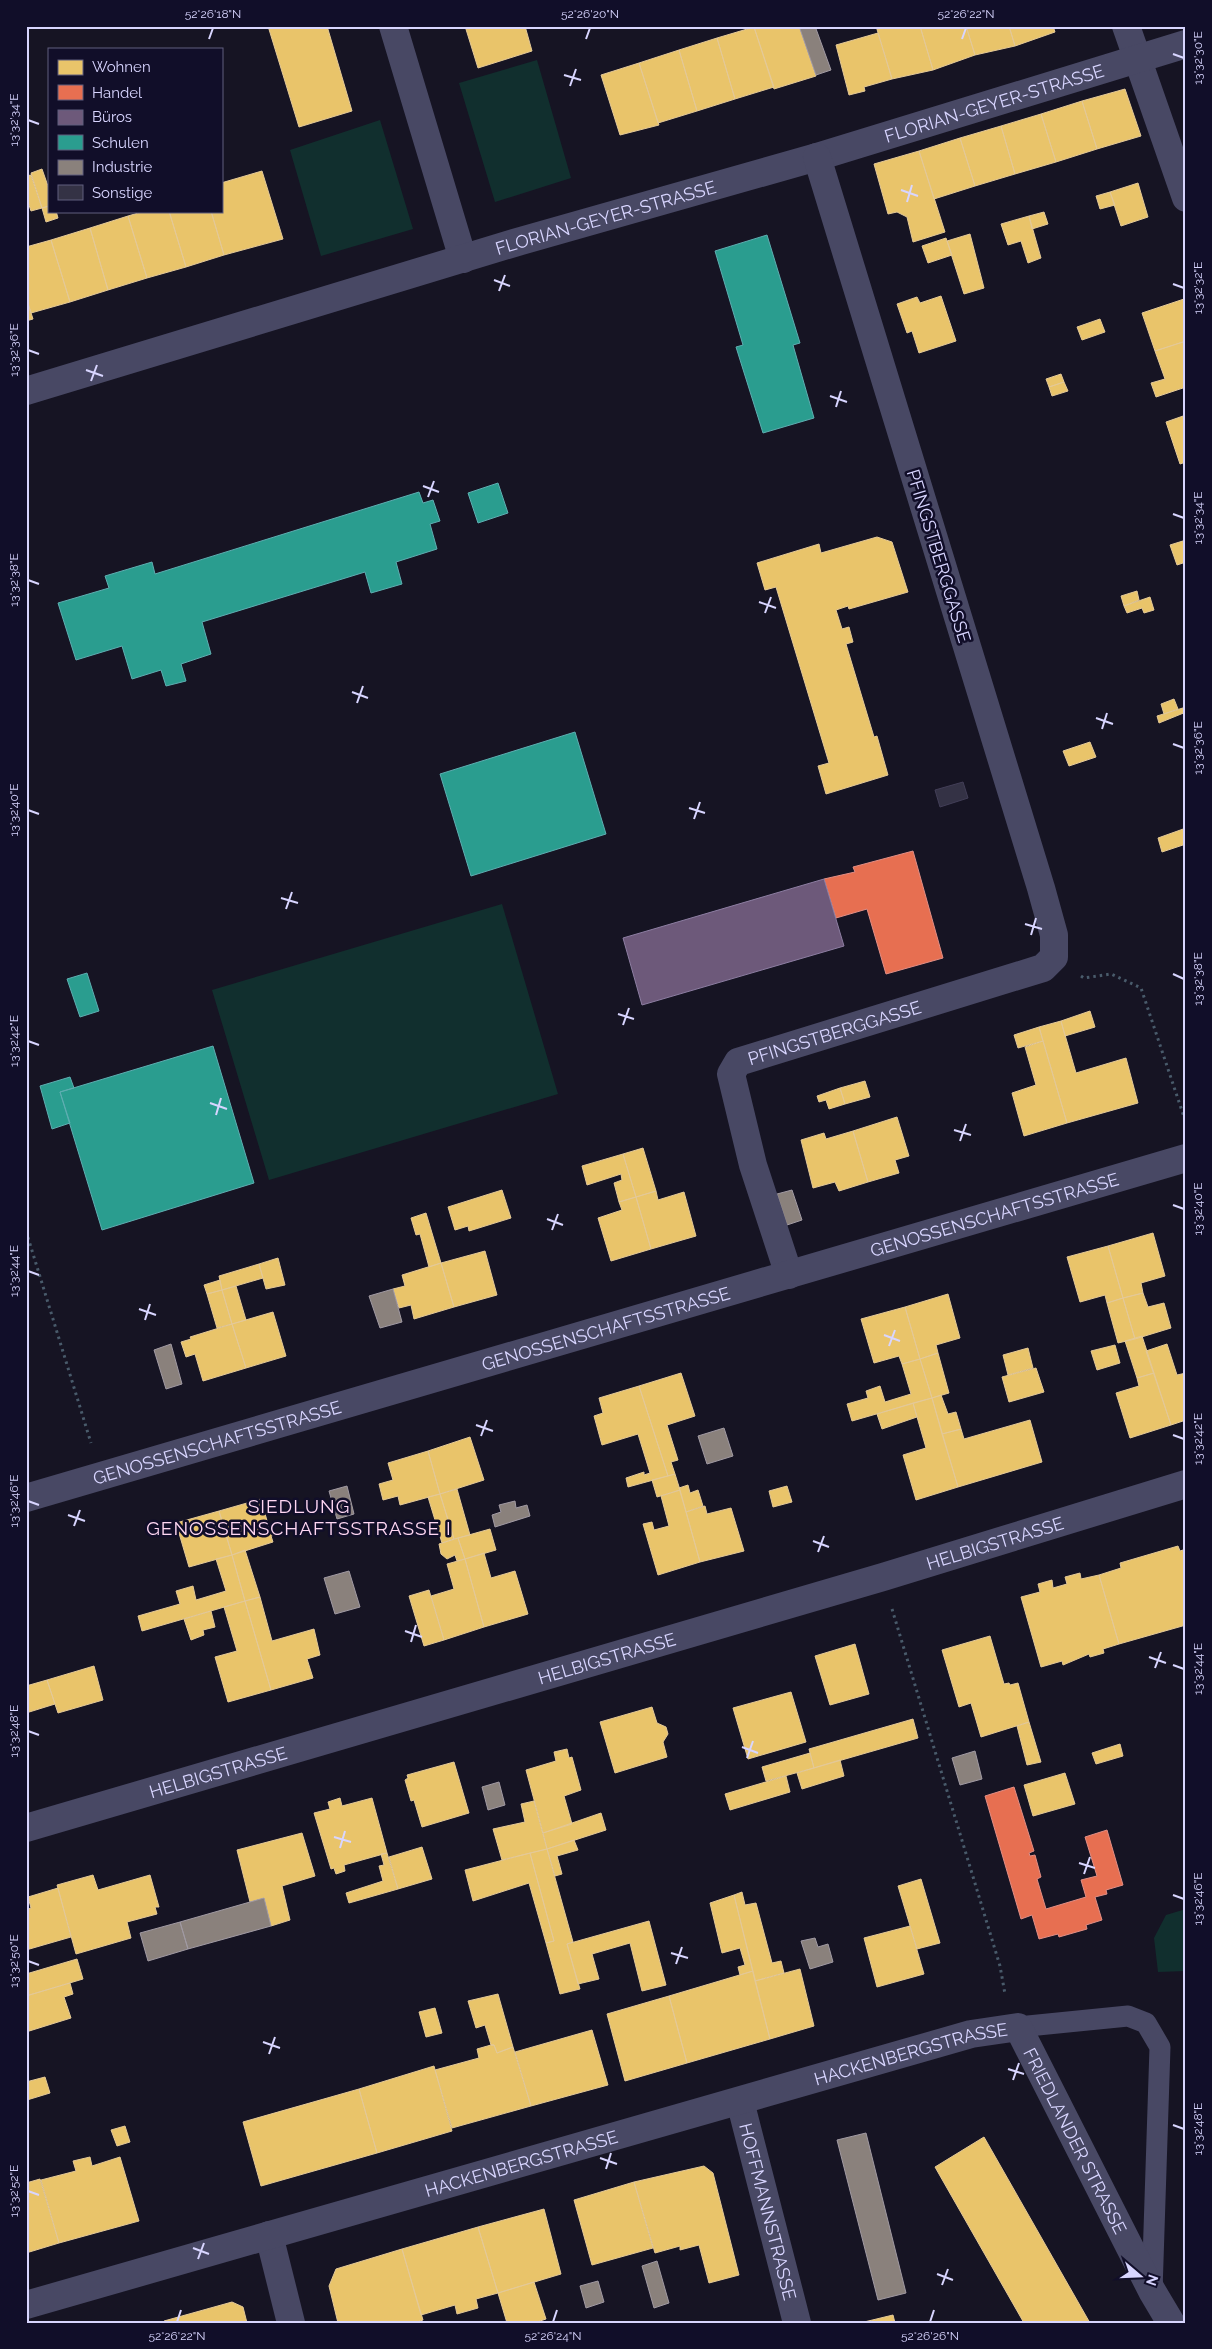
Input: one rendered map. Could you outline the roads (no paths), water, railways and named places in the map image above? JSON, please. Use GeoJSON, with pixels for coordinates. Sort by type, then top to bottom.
{"type":"FeatureCollection","features":[{"type":"Feature","properties":{"kind":"street"},"geometry":{"type":"LineString","coordinates":[[392,26],[463,259]]}},
{"type":"Feature","properties":{"kind":"street"},"geometry":{"type":"LineString","coordinates":[[1126,26],[1186,198]]}},
{"type":"Feature","properties":{"kind":"street","name":"FLORIAN-GEYER-STRASSE"},"geometry":{"type":"LineString","coordinates":[[26,391],[463,259],[817,157],[1186,44]]}},
{"type":"Feature","properties":{"kind":"street","name":"PFINGSTBERGGASSE"},"geometry":{"type":"LineString","coordinates":[[789,1276],[754,1165],[731,1074],[738,1062],[1043,968],[1054,957],[1054,935],[1041,888],[817,157]]}},
{"type":"Feature","properties":{"kind":"street","name":"GENOSSENSCHAFTSSTRASSE"},"geometry":{"type":"LineString","coordinates":[[26,1498],[789,1276],[1186,1158]]}},
{"type":"Feature","properties":{"kind":"street","name":"HELBIGSTRASSE"},"geometry":{"type":"LineString","coordinates":[[26,1828],[883,1577],[1186,1484]]}},
{"type":"Feature","properties":{"kind":"street","name":"HACKENBERGSTRASSE"},"geometry":{"type":"LineString","coordinates":[[26,2305],[971,2034],[1018,2027]]}},
{"type":"Feature","properties":{"kind":"street","name":"FRIEDLANDER STRASSE"},"geometry":{"type":"LineString","coordinates":[[1018,2027],[1170,2323]]}},
{"type":"Feature","properties":{"kind":"street","name":"HOFFMANNSTRASSE"},"geometry":{"type":"LineString","coordinates":[[740,2101],[797,2323]]}},
{"type":"Feature","properties":{"kind":"street"},"geometry":{"type":"LineString","coordinates":[[269,2235],[291,2323]]}},
{"type":"Feature","properties":{"kind":"lane","name":"FRIEDLANDER STRASSE"},"geometry":{"type":"LineString","coordinates":[[1018,2027],[1128,2016],[1146,2023],[1160,2047],[1152,2291]]}},
{"type":"Feature","properties":{"kind":"district","name":"SIEDLUNG GENOSSENSCHAFTSSTRASSE I"},"geometry":{"type":"Point","coordinates":[299,1517]}}]}
